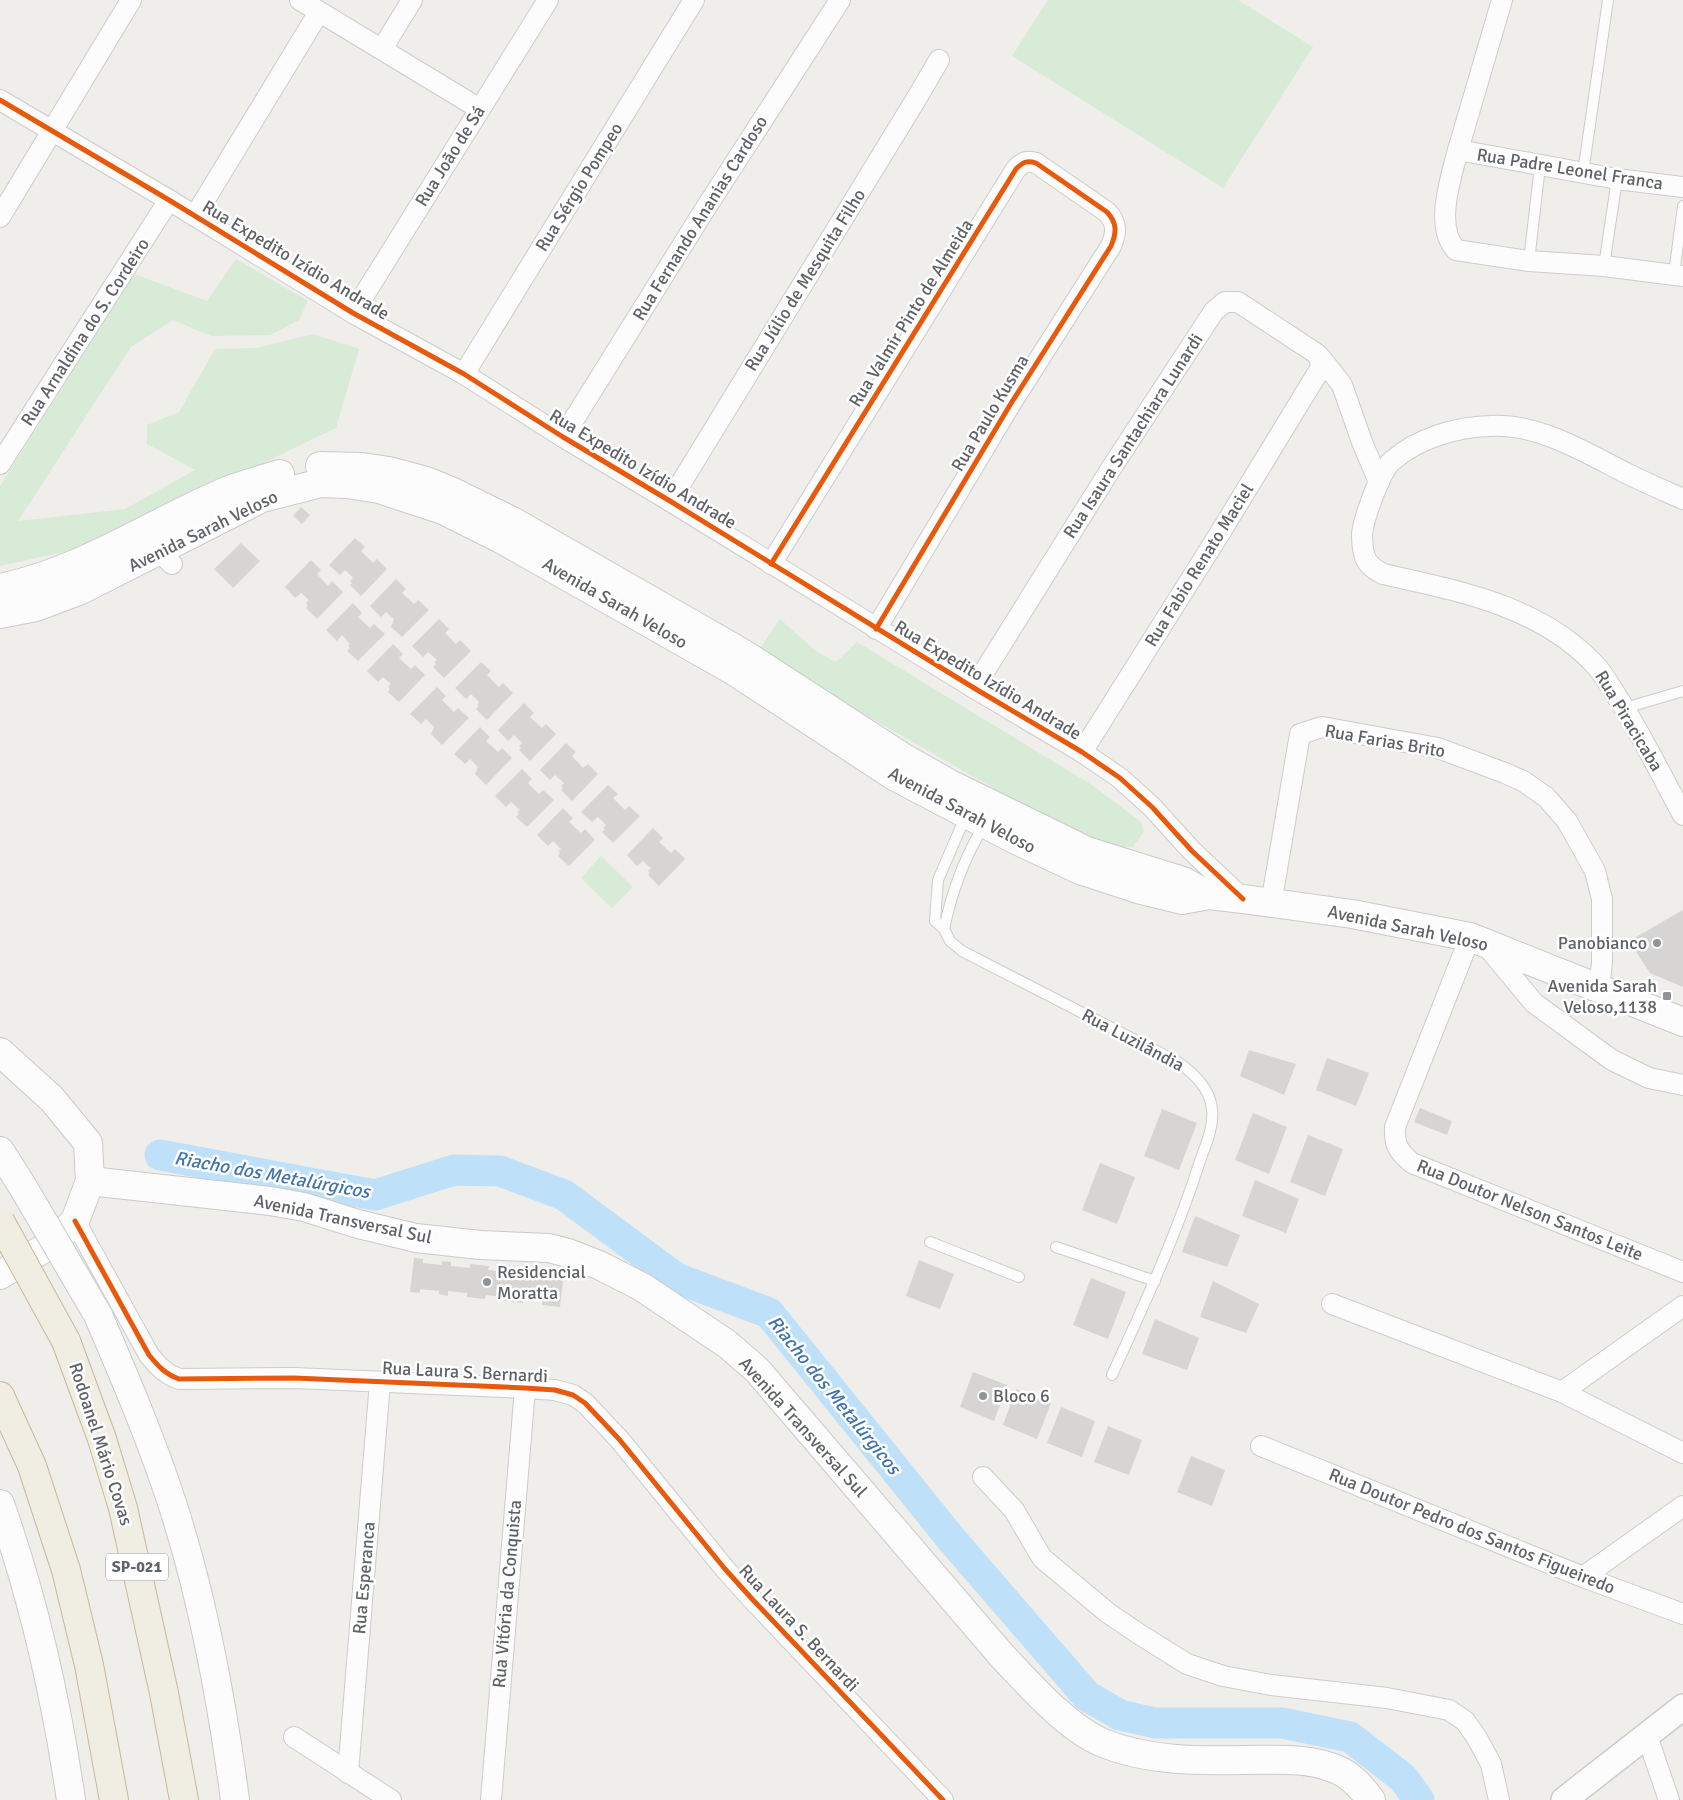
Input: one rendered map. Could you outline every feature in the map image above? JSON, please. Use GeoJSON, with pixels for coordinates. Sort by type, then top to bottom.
{"type":"FeatureCollection","features":[{"type":"Feature","properties":{"kind":"highway","name":"Rodoanel Mário Covas"},"geometry":{"type":"LineString","coordinates":[[0,1221],[66,1341],[102,1439],[123,1508],[164,1693],[184,1800]]}},
{"type":"Feature","properties":{"kind":"highway"},"geometry":{"type":"LineString","coordinates":[[0,1396],[32,1466],[66,1570],[89,1665],[114,1800]]}},
{"type":"Feature","properties":{"kind":"main road","name":"Avenida Sarah Veloso"},"geometry":{"type":"LineString","coordinates":[[0,588],[28,582],[72,566],[230,490],[284,473],[327,465],[389,471],[426,481],[512,521],[744,654],[981,810],[1016,840],[1080,870],[1132,887],[1182,900],[1209,895],[1243,899],[1352,914],[1476,938],[1683,1022]]}},
{"type":"Feature","properties":{"kind":"main road","name":"Avenida Sarah Veloso"},"geometry":{"type":"LineString","coordinates":[[0,614],[36,608],[166,557],[262,498],[321,483],[347,484],[379,489],[443,510],[503,540],[726,666],[894,776],[981,810]]}},
{"type":"Feature","properties":{"kind":"main road"},"geometry":{"type":"LineString","coordinates":[[0,1052],[52,1099],[88,1143],[90,1181],[74,1221],[53,1243],[0,1275]]}},
{"type":"Feature","properties":{"kind":"main road"},"geometry":{"type":"LineString","coordinates":[[0,1151],[98,1315],[135,1401],[155,1454],[189,1561],[215,1671],[235,1800]]}},
{"type":"Feature","properties":{"kind":"main road","name":"Avenida Transversal Sul"},"geometry":{"type":"LineString","coordinates":[[90,1181],[270,1200],[304,1207],[358,1224],[416,1238],[549,1248],[599,1266],[642,1287],[686,1316],[727,1344],[756,1370],[1003,1657],[1037,1693],[1073,1725],[1101,1743],[1136,1755],[1202,1761],[1288,1760],[1322,1765],[1339,1770],[1358,1783],[1371,1800]]}},
{"type":"Feature","properties":{"kind":"main road"},"geometry":{"type":"LineString","coordinates":[[0,1504],[27,1587],[41,1639],[56,1710],[71,1800]]}},
{"type":"Feature","properties":{"kind":"street"},"geometry":{"type":"LineString","coordinates":[[0,217],[131,0]]}},
{"type":"Feature","properties":{"kind":"street"},"geometry":{"type":"LineString","coordinates":[[300,0],[480,109]]}},
{"type":"Feature","properties":{"kind":"street"},"geometry":{"type":"LineString","coordinates":[[382,50],[412,0]]}},
{"type":"Feature","properties":{"kind":"street","name":"Rua João de Sá"},"geometry":{"type":"LineString","coordinates":[[353,313],[548,0]]}},
{"type":"Feature","properties":{"kind":"street","name":"Rua Sérgio Pompeo"},"geometry":{"type":"LineString","coordinates":[[464,374],[694,0]]}},
{"type":"Feature","properties":{"kind":"street","name":"Rua Fernando Ananias Cardoso"},"geometry":{"type":"LineString","coordinates":[[563,437],[700,217],[840,0]]}},
{"type":"Feature","properties":{"kind":"street"},"geometry":{"type":"LineString","coordinates":[[1458,150],[1502,0]]}},
{"type":"Feature","properties":{"kind":"street","name":"Rua Expedito Izídio Andrade"},"geometry":{"type":"LineString","coordinates":[[195,216],[319,12]]}},
{"type":"Feature","properties":{"kind":"street","name":"Rua Júlio de Mesquita Filho"},"geometry":{"type":"LineString","coordinates":[[670,501],[916,101],[939,60]]}},
{"type":"Feature","properties":{"kind":"street","name":"Rua Expedito Izídio Andrade"},"geometry":{"type":"LineString","coordinates":[[0,100],[170,200],[353,313],[464,374],[876,629],[1082,752],[1120,778],[1145,801],[1192,851],[1243,899]]}},
{"type":"Feature","properties":{"kind":"street","name":"Rua Padre Leonel Franca"},"geometry":{"type":"LineString","coordinates":[[1678,275],[1604,266],[1529,261],[1456,250],[1450,243],[1446,231],[1445,207],[1458,150],[1617,179],[1683,187]]}},
{"type":"Feature","properties":{"kind":"street","name":"Rua Valmir Pinto de Almeida"},"geometry":{"type":"LineString","coordinates":[[771,564],[1021,164],[1030,161],[1036,164],[1108,212]]}},
{"type":"Feature","properties":{"kind":"street","name":"Rua Arnaldina do S. Cordeiro"},"geometry":{"type":"LineString","coordinates":[[0,464],[170,200]]}},
{"type":"Feature","properties":{"kind":"street","name":"Rua Paulo Kusma"},"geometry":{"type":"LineString","coordinates":[[876,629],[1010,405],[1111,246],[1116,235],[1116,226],[1108,212]]}},
{"type":"Feature","properties":{"kind":"street","name":"Rua Isaura Santachiara Lunardi"},"geometry":{"type":"LineString","coordinates":[[974,688],[1112,467],[1220,304],[1231,301],[1238,302],[1308,346],[1320,358]]}},
{"type":"Feature","properties":{"kind":"street"},"geometry":{"type":"LineString","coordinates":[[1320,358],[1342,385],[1362,442],[1380,482]]}},
{"type":"Feature","properties":{"kind":"street","name":"Rua Fabio Renato Maciel"},"geometry":{"type":"LineString","coordinates":[[1082,752],[1315,378],[1320,369],[1320,358]]}},
{"type":"Feature","properties":{"kind":"street"},"geometry":{"type":"LineString","coordinates":[[1380,482],[1390,462],[1418,443],[1460,429],[1491,425],[1528,430],[1556,438],[1683,499]]}},
{"type":"Feature","properties":{"kind":"street","name":"Rua Piracicaba"},"geometry":{"type":"LineString","coordinates":[[1380,482],[1374,493],[1362,534],[1364,556],[1371,568],[1384,574],[1478,596],[1558,633],[1578,648],[1598,668],[1625,708],[1683,815]]}},
{"type":"Feature","properties":{"kind":"street","name":"Rua Farias Brito"},"geometry":{"type":"LineString","coordinates":[[1271,904],[1300,734],[1322,727],[1438,748],[1505,773],[1523,782],[1546,797],[1567,821],[1595,871],[1602,899],[1602,963],[1599,988]]}},
{"type":"Feature","properties":{"kind":"street"},"geometry":{"type":"LineString","coordinates":[[1476,938],[1534,1003],[1612,1060],[1649,1078],[1683,1085]]}},
{"type":"Feature","properties":{"kind":"street","name":"Rua Doutor Nelson Santos Leite"},"geometry":{"type":"LineString","coordinates":[[1476,938],[1395,1127],[1394,1142],[1402,1155],[1412,1163],[1683,1272]]}},
{"type":"Feature","properties":{"kind":"street","name":"Rua Laura S. Bernardi"},"geometry":{"type":"LineString","coordinates":[[74,1221],[149,1355],[160,1369],[168,1375],[179,1379],[294,1378],[525,1388],[555,1390],[573,1395],[585,1403],[619,1439],[731,1576],[943,1800]]}},
{"type":"Feature","properties":{"kind":"street"},"geometry":{"type":"LineString","coordinates":[[1332,1304],[1562,1392],[1683,1453]]}},
{"type":"Feature","properties":{"kind":"street"},"geometry":{"type":"LineString","coordinates":[[1562,1392],[1683,1306]]}},
{"type":"Feature","properties":{"kind":"street","name":"Rua Esperanca"},"geometry":{"type":"LineString","coordinates":[[348,1774],[380,1382]]}},
{"type":"Feature","properties":{"kind":"street","name":"Rua Vitória da Conquista"},"geometry":{"type":"LineString","coordinates":[[490,1800],[525,1388]]}},
{"type":"Feature","properties":{"kind":"street","name":"Rua Doutor Pedro dos Santos Figueiredo"},"geometry":{"type":"LineString","coordinates":[[1262,1446],[1583,1576],[1683,1614]]}},
{"type":"Feature","properties":{"kind":"street"},"geometry":{"type":"LineString","coordinates":[[983,1477],[1014,1510],[1042,1558],[1108,1613],[1139,1634],[1188,1664],[1223,1676],[1271,1685],[1387,1698],[1449,1710],[1465,1721],[1477,1738],[1491,1764],[1499,1800]]}},
{"type":"Feature","properties":{"kind":"street"},"geometry":{"type":"LineString","coordinates":[[1583,1576],[1683,1506]]}},
{"type":"Feature","properties":{"kind":"street"},"geometry":{"type":"LineString","coordinates":[[1564,1800],[1683,1707]]}},
{"type":"Feature","properties":{"kind":"street"},"geometry":{"type":"LineString","coordinates":[[1648,1736],[1669,1800]]}},
{"type":"Feature","properties":{"kind":"street"},"geometry":{"type":"LineString","coordinates":[[294,1737],[348,1774],[391,1800]]}},
{"type":"Feature","properties":{"kind":"lane"},"geometry":{"type":"LineString","coordinates":[[1583,173],[1608,0]]}},
{"type":"Feature","properties":{"kind":"lane"},"geometry":{"type":"LineString","coordinates":[[1529,261],[1540,166]]}},
{"type":"Feature","properties":{"kind":"lane"},"geometry":{"type":"LineString","coordinates":[[1604,266],[1617,179]]}},
{"type":"Feature","properties":{"kind":"lane"},"geometry":{"type":"LineString","coordinates":[[1678,275],[1683,206]]}},
{"type":"Feature","properties":{"kind":"lane"},"geometry":{"type":"LineString","coordinates":[[1625,708],[1683,691]]}},
{"type":"Feature","properties":{"kind":"lane"},"geometry":{"type":"LineString","coordinates":[[944,929],[955,884],[981,810]]}},
{"type":"Feature","properties":{"kind":"lane","name":"Rua Luzilândia"},"geometry":{"type":"LineString","coordinates":[[981,810],[938,880],[935,920],[944,929],[950,941],[962,951],[1178,1062],[1193,1073],[1207,1091],[1212,1108],[1212,1123],[1195,1179],[1154,1281],[1112,1375]]}},
{"type":"Feature","properties":{"kind":"lane"},"geometry":{"type":"LineString","coordinates":[[930,1242],[1019,1277]]}},
{"type":"Feature","properties":{"kind":"lane"},"geometry":{"type":"LineString","coordinates":[[1056,1247],[1154,1281]]}},
{"type":"Feature","properties":{"kind":"green space"},"geometry":{"type":"Polygon","coordinates":[[[1048,0],[1238,0],[1313,47],[1223,188],[1012,56],[1048,0]]]}},
{"type":"Feature","properties":{"kind":"green space"},"geometry":{"type":"Polygon","coordinates":[[[236,259],[308,301],[299,320],[270,335],[211,336],[173,320],[131,347],[18,521],[125,509],[195,470],[147,444],[147,425],[179,412],[215,349],[256,348],[313,334],[359,349],[336,428],[91,546],[0,566],[0,486],[134,274],[207,301],[236,259]]]}},
{"type":"Feature","properties":{"kind":"green space"},"geometry":{"type":"Polygon","coordinates":[[[780,619],[817,652],[836,662],[857,642],[1092,785],[1141,822],[1144,831],[1133,847],[1095,846],[757,653],[780,619]]]}},
{"type":"Feature","properties":{"kind":"green space"},"geometry":{"type":"Polygon","coordinates":[[[601,856],[633,887],[612,908],[581,878],[601,856]]]}},
{"type":"Feature","properties":{"kind":"building"},"geometry":{"type":"Polygon","coordinates":[[[301,507],[310,515],[302,524],[293,516],[301,507]]]}},
{"type":"Feature","properties":{"kind":"building"},"geometry":{"type":"Polygon","coordinates":[[[355,538],[365,547],[361,551],[373,563],[377,559],[387,569],[361,596],[350,585],[352,583],[350,581],[353,578],[345,570],[340,575],[329,565],[355,538]]]}},
{"type":"Feature","properties":{"kind":"building"},"geometry":{"type":"Polygon","coordinates":[[[241,543],[260,561],[233,588],[214,569],[241,543]]]}},
{"type":"Feature","properties":{"kind":"building"},"geometry":{"type":"Polygon","coordinates":[[[311,560],[321,570],[317,574],[328,586],[332,581],[343,592],[317,619],[306,608],[308,605],[306,603],[309,600],[301,593],[295,598],[285,587],[311,560]]]}},
{"type":"Feature","properties":{"kind":"building"},"geometry":{"type":"Polygon","coordinates":[[[396,579],[406,589],[402,593],[414,604],[418,600],[429,610],[402,637],[391,627],[394,619],[386,612],[381,617],[370,606],[396,579]]]}},
{"type":"Feature","properties":{"kind":"building"},"geometry":{"type":"Polygon","coordinates":[[[353,603],[362,613],[358,617],[370,628],[374,624],[385,634],[358,661],[347,651],[350,648],[348,646],[350,644],[342,635],[337,641],[326,630],[353,603]]]}},
{"type":"Feature","properties":{"kind":"building"},"geometry":{"type":"Polygon","coordinates":[[[439,619],[449,629],[445,633],[456,644],[460,640],[471,651],[444,678],[433,667],[436,664],[434,662],[437,660],[428,652],[423,657],[412,646],[439,619]]]}},
{"type":"Feature","properties":{"kind":"building"},"geometry":{"type":"Polygon","coordinates":[[[393,644],[403,654],[399,658],[411,669],[415,665],[425,675],[399,702],[388,692],[390,689],[388,687],[391,684],[383,677],[378,682],[367,671],[393,644]]]}},
{"type":"Feature","properties":{"kind":"building"},"geometry":{"type":"Polygon","coordinates":[[[481,662],[491,671],[487,675],[499,687],[503,683],[513,693],[487,720],[476,709],[479,706],[477,705],[479,702],[471,694],[466,699],[455,688],[481,662]]]}},
{"type":"Feature","properties":{"kind":"building"},"geometry":{"type":"Polygon","coordinates":[[[437,687],[446,696],[442,700],[454,712],[458,708],[469,718],[442,745],[431,734],[434,727],[426,719],[421,724],[410,714],[437,687]]]}},
{"type":"Feature","properties":{"kind":"building"},"geometry":{"type":"Polygon","coordinates":[[[524,703],[534,713],[530,717],[542,728],[546,724],[556,734],[530,761],[519,750],[521,748],[519,746],[522,743],[514,735],[508,741],[498,730],[524,703]]]}},
{"type":"Feature","properties":{"kind":"building"},"geometry":{"type":"Polygon","coordinates":[[[480,727],[490,737],[486,741],[498,752],[502,748],[512,758],[486,785],[475,774],[478,767],[470,759],[465,764],[454,754],[480,727]]]}},
{"type":"Feature","properties":{"kind":"building"},"geometry":{"type":"Polygon","coordinates":[[[566,743],[576,752],[572,756],[583,768],[588,764],[598,774],[572,801],[561,790],[563,788],[561,786],[564,783],[555,775],[550,780],[540,770],[566,743]]]}},
{"type":"Feature","properties":{"kind":"building"},"geometry":{"type":"Polygon","coordinates":[[[522,769],[532,779],[528,783],[539,794],[543,790],[554,800],[527,827],[516,817],[519,814],[517,812],[520,810],[511,802],[506,807],[495,796],[522,769]]]}},
{"type":"Feature","properties":{"kind":"building"},"geometry":{"type":"Polygon","coordinates":[[[608,785],[618,794],[613,798],[625,810],[629,806],[640,816],[613,843],[602,832],[606,825],[598,817],[592,822],[581,812],[608,785]]]}},
{"type":"Feature","properties":{"kind":"building"},"geometry":{"type":"Polygon","coordinates":[[[563,808],[573,818],[569,822],[581,833],[585,829],[595,840],[569,866],[558,856],[560,853],[558,851],[561,849],[553,841],[548,846],[537,835],[563,808]]]}},
{"type":"Feature","properties":{"kind":"building"},"geometry":{"type":"Polygon","coordinates":[[[653,828],[663,838],[659,842],[671,853],[675,849],[685,859],[659,886],[648,875],[650,873],[648,871],[651,868],[643,861],[637,866],[627,855],[653,828]]]}},
{"type":"Feature","properties":{"kind":"building"},"geometry":{"type":"Polygon","coordinates":[[[1683,910],[1683,987],[1650,973],[1629,941],[1683,910]]]}},
{"type":"Feature","properties":{"kind":"building"},"geometry":{"type":"Polygon","coordinates":[[[1249,1050],[1296,1064],[1284,1095],[1240,1076],[1249,1050]]]}},
{"type":"Feature","properties":{"kind":"building"},"geometry":{"type":"Polygon","coordinates":[[[1327,1058],[1369,1073],[1356,1106],[1316,1090],[1327,1058]]]}},
{"type":"Feature","properties":{"kind":"building"},"geometry":{"type":"Polygon","coordinates":[[[1420,1108],[1452,1121],[1447,1135],[1414,1122],[1420,1108]]]}},
{"type":"Feature","properties":{"kind":"building"},"geometry":{"type":"Polygon","coordinates":[[[1162,1109],[1197,1123],[1179,1170],[1144,1156],[1162,1109]]]}},
{"type":"Feature","properties":{"kind":"building"},"geometry":{"type":"Polygon","coordinates":[[[1253,1113],[1287,1127],[1269,1174],[1235,1160],[1253,1113]]]}},
{"type":"Feature","properties":{"kind":"building"},"geometry":{"type":"Polygon","coordinates":[[[1308,1135],[1343,1149],[1325,1196],[1290,1182],[1308,1135]]]}},
{"type":"Feature","properties":{"kind":"building"},"geometry":{"type":"Polygon","coordinates":[[[1100,1163],[1135,1177],[1117,1224],[1082,1210],[1100,1163]]]}},
{"type":"Feature","properties":{"kind":"building"},"geometry":{"type":"Polygon","coordinates":[[[1255,1180],[1299,1199],[1286,1233],[1242,1216],[1255,1180]]]}},
{"type":"Feature","properties":{"kind":"building"},"geometry":{"type":"Polygon","coordinates":[[[1195,1216],[1240,1235],[1227,1267],[1182,1252],[1195,1216]]]}},
{"type":"Feature","properties":{"kind":"building","name":"Residencial Moratta"},"geometry":{"type":"Polygon","coordinates":[[[414,1258],[423,1259],[423,1263],[442,1265],[442,1261],[451,1262],[451,1266],[470,1268],[470,1264],[489,1266],[488,1270],[507,1272],[507,1268],[526,1269],[526,1274],[545,1276],[545,1271],[564,1273],[560,1307],[542,1305],[542,1301],[523,1299],[523,1303],[504,1301],[504,1297],[486,1295],[485,1299],[467,1297],[467,1293],[448,1291],[448,1296],[439,1294],[439,1291],[420,1289],[420,1293],[410,1292],[414,1258]]]}},
{"type":"Feature","properties":{"kind":"building"},"geometry":{"type":"Polygon","coordinates":[[[919,1260],[954,1274],[940,1309],[906,1296],[919,1260]]]}},
{"type":"Feature","properties":{"kind":"building"},"geometry":{"type":"Polygon","coordinates":[[[1091,1278],[1126,1292],[1108,1339],[1073,1325],[1091,1278]]]}},
{"type":"Feature","properties":{"kind":"building"},"geometry":{"type":"Polygon","coordinates":[[[1213,1281],[1259,1304],[1246,1333],[1200,1317],[1213,1281]]]}},
{"type":"Feature","properties":{"kind":"building"},"geometry":{"type":"Polygon","coordinates":[[[1155,1319],[1199,1338],[1187,1370],[1142,1354],[1155,1319]]]}},
{"type":"Feature","properties":{"kind":"building","name":"Bloco 6"},"geometry":{"type":"Polygon","coordinates":[[[973,1372],[1007,1385],[994,1421],[960,1407],[973,1372]]]}},
{"type":"Feature","properties":{"kind":"building"},"geometry":{"type":"Polygon","coordinates":[[[1016,1389],[1051,1403],[1037,1439],[1003,1425],[1016,1389]]]}},
{"type":"Feature","properties":{"kind":"building"},"geometry":{"type":"Polygon","coordinates":[[[1061,1407],[1095,1421],[1082,1457],[1047,1443],[1061,1407]]]}},
{"type":"Feature","properties":{"kind":"building"},"geometry":{"type":"Polygon","coordinates":[[[1108,1426],[1142,1440],[1129,1475],[1094,1462],[1108,1426]]]}},
{"type":"Feature","properties":{"kind":"building"},"geometry":{"type":"Polygon","coordinates":[[[1191,1456],[1225,1470],[1212,1506],[1177,1492],[1191,1456]]]}},
{"type":"Feature","properties":{"kind":"waterway","name":"Riacho dos Metalúrgicos"},"geometry":{"type":"LineString","coordinates":[[160,1155],[375,1195],[454,1170],[500,1171],[564,1195],[676,1278],[769,1313],[952,1540],[1087,1696],[1120,1715],[1155,1723],[1282,1723],[1350,1737],[1403,1778],[1419,1800]]}},
{"type":"Feature","properties":{"kind":"cycle path"},"geometry":{"type":"LineString","coordinates":[[0,100],[169,200],[353,313],[464,374],[563,437],[1082,752],[1120,778],[1152,807],[1192,851],[1243,899]]}},
{"type":"Feature","properties":{"kind":"cycle path"},"geometry":{"type":"LineString","coordinates":[[771,564],[1016,169],[1025,162],[1036,163],[1107,212],[1113,220],[1115,228],[1113,241],[1010,405],[876,629]]}},
{"type":"Feature","properties":{"kind":"cycle path"},"geometry":{"type":"LineString","coordinates":[[75,1221],[149,1355],[162,1369],[179,1379],[294,1378],[525,1388],[555,1390],[573,1395],[585,1403],[619,1439],[725,1569],[943,1800]]}},
{"type":"Feature","properties":{"kind":"place","name":"Panobianco"},"geometry":{"type":"Point","coordinates":[1657,943]}},
{"type":"Feature","properties":{"kind":"place","name":"Avenida Sarah Veloso,1138"},"geometry":{"type":"Point","coordinates":[1667,996]}},
{"type":"Feature","properties":{"kind":"place","name":"Residencial Moratta"},"geometry":{"type":"Point","coordinates":[487,1282]}},
{"type":"Feature","properties":{"kind":"place","name":"Bloco 6"},"geometry":{"type":"Point","coordinates":[983,1396]}}]}
